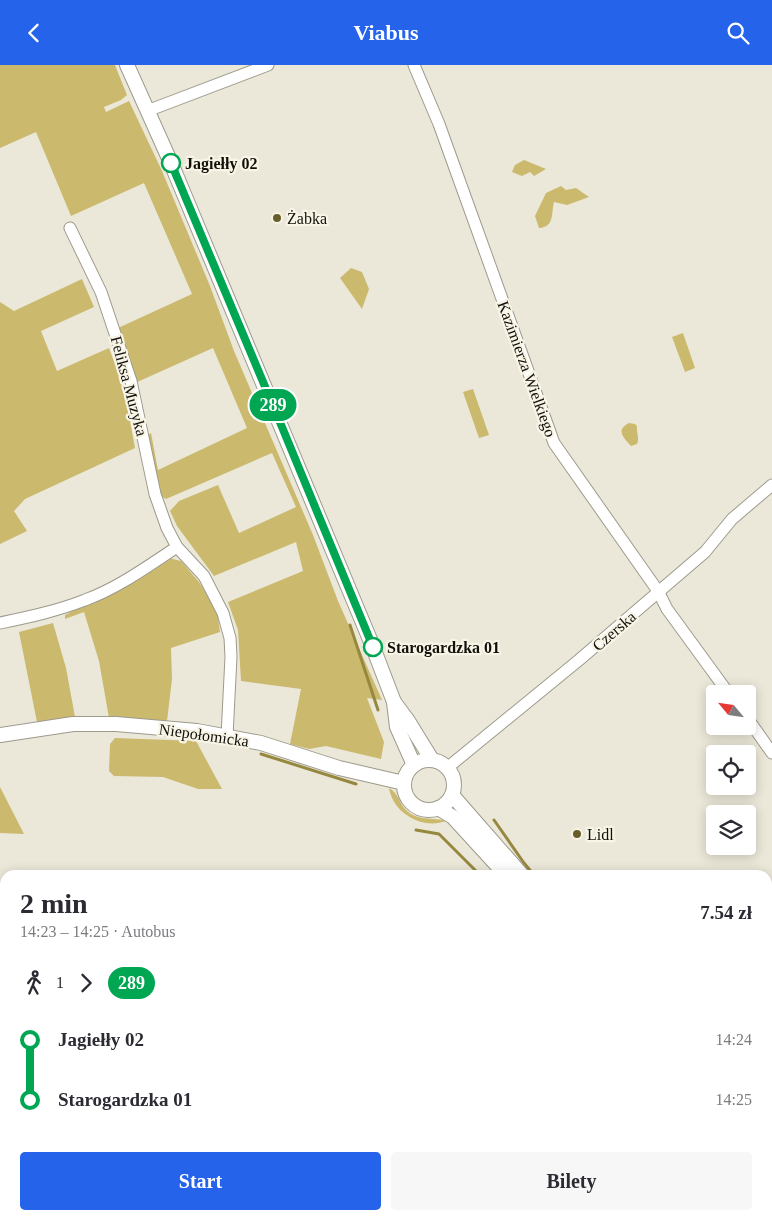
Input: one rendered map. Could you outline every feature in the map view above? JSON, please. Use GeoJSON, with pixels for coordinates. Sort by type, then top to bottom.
{"type":"FeatureCollection","features":[{"type":"Feature","properties":{"kind":"main road"},"geometry":{"type":"LineString","coordinates":[[127,65],[171,163],[282,427],[394,702],[432,760]]}},
{"type":"Feature","properties":{"kind":"main road"},"geometry":{"type":"LineString","coordinates":[[394,702],[397,727],[414,765]]}},
{"type":"Feature","properties":{"kind":"main road","name":"Niepołomicka"},"geometry":{"type":"LineString","coordinates":[[0,735],[73,724],[116,724],[197,731],[261,743],[339,768],[404,783]]}},
{"type":"Feature","properties":{"kind":"main road"},"geometry":{"type":"LineString","coordinates":[[426,760],[432,760],[440,762],[447,768],[454,781],[452,795],[446,803],[430,810],[414,805],[408,799],[405,791],[405,776],[414,765],[426,760]]}},
{"type":"Feature","properties":{"kind":"main road"},"geometry":{"type":"LineString","coordinates":[[452,795],[518,870]]}},
{"type":"Feature","properties":{"kind":"main road"},"geometry":{"type":"LineString","coordinates":[[438,808],[453,817],[501,870]]}},
{"type":"Feature","properties":{"kind":"street"},"geometry":{"type":"LineString","coordinates":[[147,111],[268,65]]}},
{"type":"Feature","properties":{"kind":"street","name":"Kazimierza Wielkiego"},"geometry":{"type":"LineString","coordinates":[[414,65],[439,124],[554,443],[658,591],[667,609],[722,685]]}},
{"type":"Feature","properties":{"kind":"street","name":"Feliksa Muzyka"},"geometry":{"type":"LineString","coordinates":[[70,228],[101,292],[131,381],[155,494],[167,528],[177,547],[204,576],[223,613],[230,638],[231,657],[227,736]]}},
{"type":"Feature","properties":{"kind":"street","name":"Czerska"},"geometry":{"type":"LineString","coordinates":[[447,768],[580,660],[705,551],[732,519],[772,485]]}},
{"type":"Feature","properties":{"kind":"street"},"geometry":{"type":"LineString","coordinates":[[0,623],[40,615],[86,600],[134,575],[177,547]]}},
{"type":"Feature","properties":{"kind":"street"},"geometry":{"type":"LineString","coordinates":[[756,730],[772,753]]}},
{"type":"Feature","properties":{"kind":"shaded area"},"geometry":{"type":"Polygon","coordinates":[[[0,65],[115,65],[127,95],[121,100],[104,107],[106,112],[129,101],[162,171],[210,286],[234,351],[313,535],[338,601],[382,700],[367,698],[384,742],[381,759],[326,746],[309,749],[290,744],[301,689],[241,681],[238,630],[228,602],[303,571],[296,542],[214,576],[177,526],[170,511],[179,501],[218,485],[239,533],[296,507],[272,453],[166,499],[161,496],[148,435],[151,433],[158,470],[247,428],[213,348],[135,383],[118,328],[192,294],[144,183],[71,216],[36,132],[0,148],[0,65]]]}},
{"type":"Feature","properties":{"kind":"shaded area"},"geometry":{"type":"Polygon","coordinates":[[[524,160],[546,169],[534,176],[530,172],[522,176],[512,172],[515,165],[524,160]]]}},
{"type":"Feature","properties":{"kind":"shaded area"},"geometry":{"type":"Polygon","coordinates":[[[561,186],[566,190],[576,188],[589,197],[567,205],[554,202],[550,222],[548,225],[539,228],[535,216],[546,193],[561,186]]]}},
{"type":"Feature","properties":{"kind":"shaded area"},"geometry":{"type":"Polygon","coordinates":[[[351,268],[362,272],[369,289],[362,309],[340,278],[351,268]]]}},
{"type":"Feature","properties":{"kind":"shaded area"},"geometry":{"type":"Polygon","coordinates":[[[82,279],[94,307],[41,331],[57,371],[109,348],[124,389],[135,448],[25,499],[14,511],[27,531],[0,544],[0,302],[14,311],[82,279]]]}},
{"type":"Feature","properties":{"kind":"shaded area"},"geometry":{"type":"Polygon","coordinates":[[[683,333],[695,368],[685,372],[672,337],[683,333]]]}},
{"type":"Feature","properties":{"kind":"shaded area"},"geometry":{"type":"Polygon","coordinates":[[[473,389],[489,435],[479,438],[463,392],[473,389]]]}},
{"type":"Feature","properties":{"kind":"shaded area"},"geometry":{"type":"Polygon","coordinates":[[[629,423],[637,426],[638,442],[631,446],[622,434],[622,428],[629,423]]]}},
{"type":"Feature","properties":{"kind":"shaded area"},"geometry":{"type":"Polygon","coordinates":[[[169,558],[181,561],[199,582],[217,611],[220,632],[171,648],[172,679],[167,721],[109,718],[99,661],[84,612],[65,619],[65,615],[105,595],[169,558]]]}},
{"type":"Feature","properties":{"kind":"shaded area"},"geometry":{"type":"Polygon","coordinates":[[[53,623],[66,668],[75,717],[37,722],[19,632],[53,623]]]}},
{"type":"Feature","properties":{"kind":"shaded area"},"geometry":{"type":"Polygon","coordinates":[[[115,738],[196,741],[222,789],[198,789],[163,777],[114,776],[109,771],[110,744],[115,738]]]}},
{"type":"Feature","properties":{"kind":"shaded area"},"geometry":{"type":"Polygon","coordinates":[[[0,787],[24,834],[0,833],[0,787]]]}},
{"type":"Feature","properties":{"kind":"shaded area"},"geometry":{"type":"Polygon","coordinates":[[[389,788],[411,814],[420,818],[446,821],[428,823],[410,817],[396,805],[389,788]]]}},
{"type":"Feature","properties":{"kind":"waterway"},"geometry":{"type":"LineString","coordinates":[[350,625],[378,710]]}},
{"type":"Feature","properties":{"kind":"waterway"},"geometry":{"type":"LineString","coordinates":[[261,754],[356,784]]}},
{"type":"Feature","properties":{"kind":"waterway"},"geometry":{"type":"LineString","coordinates":[[494,820],[530,870]]}},
{"type":"Feature","properties":{"kind":"waterway"},"geometry":{"type":"LineString","coordinates":[[416,830],[439,834],[475,870]]}},
{"type":"Feature","properties":{"kind":"bus line","name":"289"},"geometry":{"type":"LineString","coordinates":[[171,163],[373,647]]}},
{"type":"Feature","properties":{"kind":"place","name":"Jagiełły 02"},"geometry":{"type":"Point","coordinates":[171,163]}},
{"type":"Feature","properties":{"kind":"place","name":"Żabka"},"geometry":{"type":"Point","coordinates":[277,218]}},
{"type":"Feature","properties":{"kind":"place","name":"Starogardzka 01"},"geometry":{"type":"Point","coordinates":[373,647]}},
{"type":"Feature","properties":{"kind":"place","name":"Lidl"},"geometry":{"type":"Point","coordinates":[577,834]}}]}
